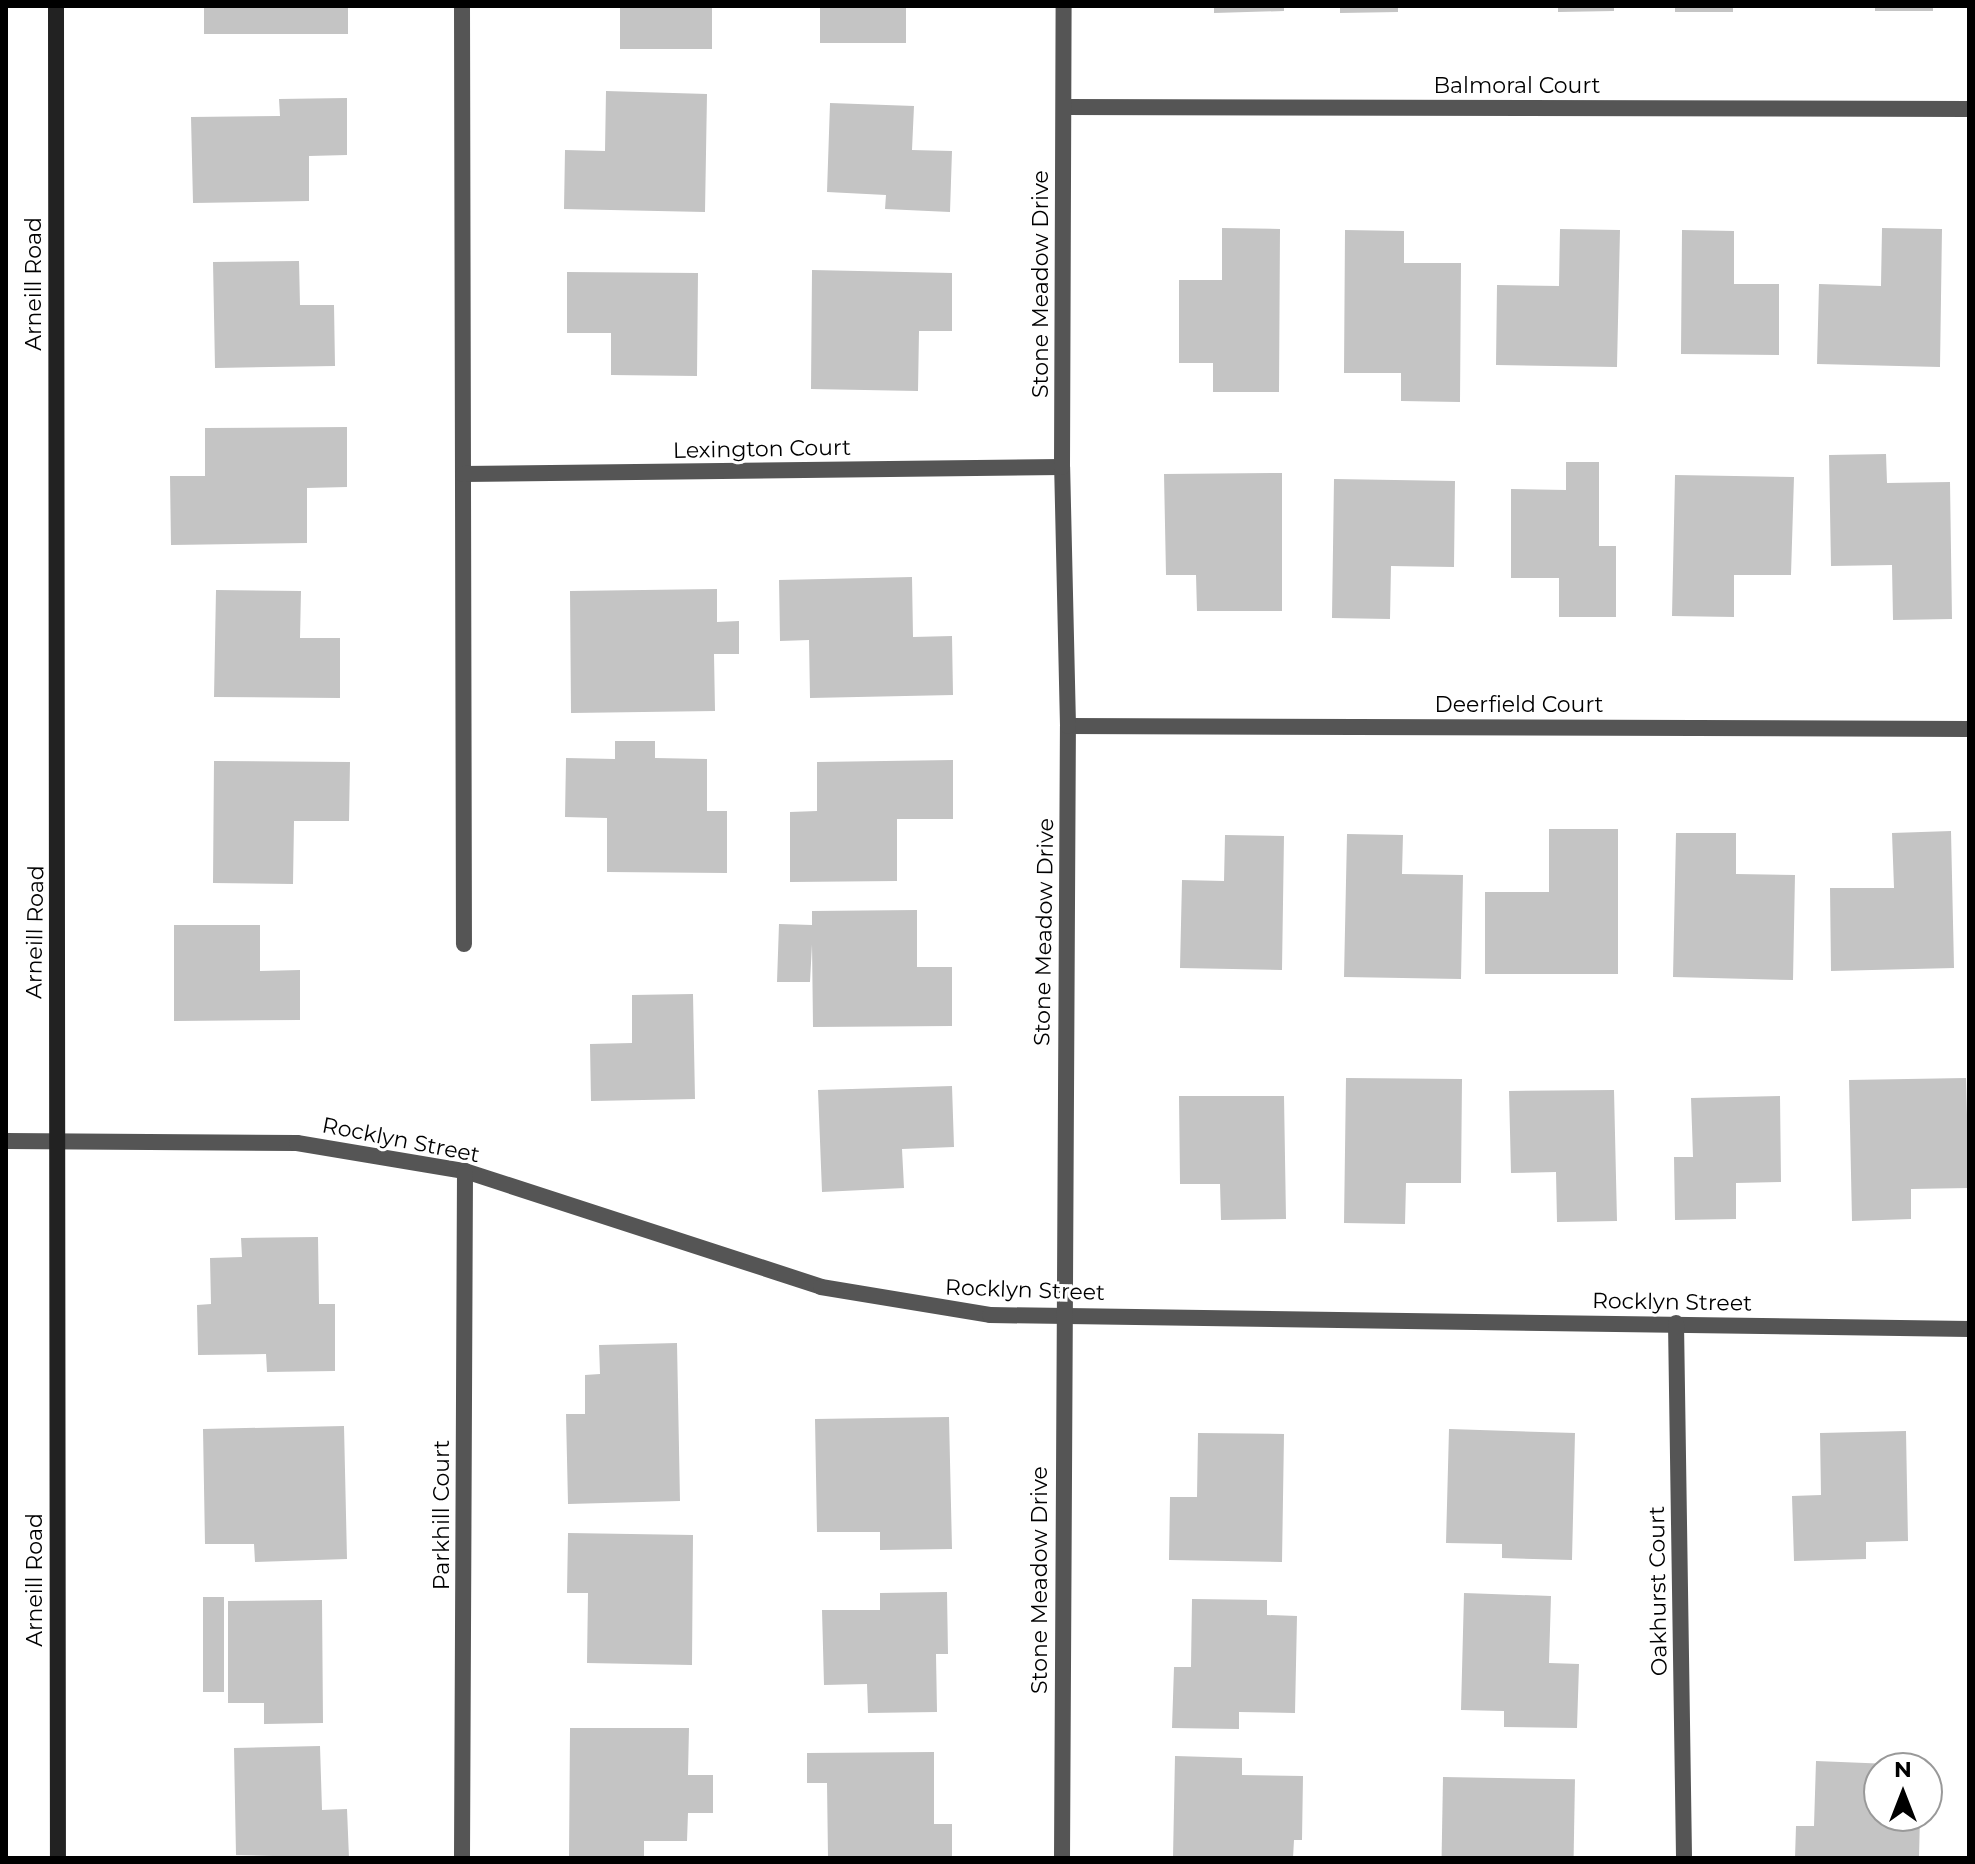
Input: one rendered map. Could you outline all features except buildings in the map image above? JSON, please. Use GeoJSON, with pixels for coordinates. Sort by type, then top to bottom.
{"type":"FeatureCollection","features":[{"type":"Feature","properties":{"kind":"main road","name":"Arneill Road"},"geometry":{"type":"LineString","coordinates":[[56,6],[54,1141],[58,1858]]}},
{"type":"Feature","properties":{"kind":"street"},"geometry":{"type":"LineString","coordinates":[[462,6],[464,944]]}},
{"type":"Feature","properties":{"kind":"street","name":"Stone Meadow Drive"},"geometry":{"type":"LineString","coordinates":[[1062,1858],[1062,1315],[1068,726],[1062,467],[1064,6]]}},
{"type":"Feature","properties":{"kind":"street","name":"Balmoral Court"},"geometry":{"type":"LineString","coordinates":[[1064,107],[1969,109]]}},
{"type":"Feature","properties":{"kind":"street","name":"Lexington Court"},"geometry":{"type":"LineString","coordinates":[[463,474],[1062,467]]}},
{"type":"Feature","properties":{"kind":"street","name":"Deerfield Court"},"geometry":{"type":"LineString","coordinates":[[1068,726],[1969,729]]}},
{"type":"Feature","properties":{"kind":"street","name":"Rocklyn Street"},"geometry":{"type":"LineString","coordinates":[[6,1141],[297,1143],[465,1171],[821,1287],[990,1315],[1969,1329]]}},
{"type":"Feature","properties":{"kind":"street","name":"Parkhill Court"},"geometry":{"type":"LineString","coordinates":[[462,1858],[465,1171]]}},
{"type":"Feature","properties":{"kind":"street","name":"Oakhurst Court"},"geometry":{"type":"LineString","coordinates":[[1676,1323],[1684,1858]]}}]}
